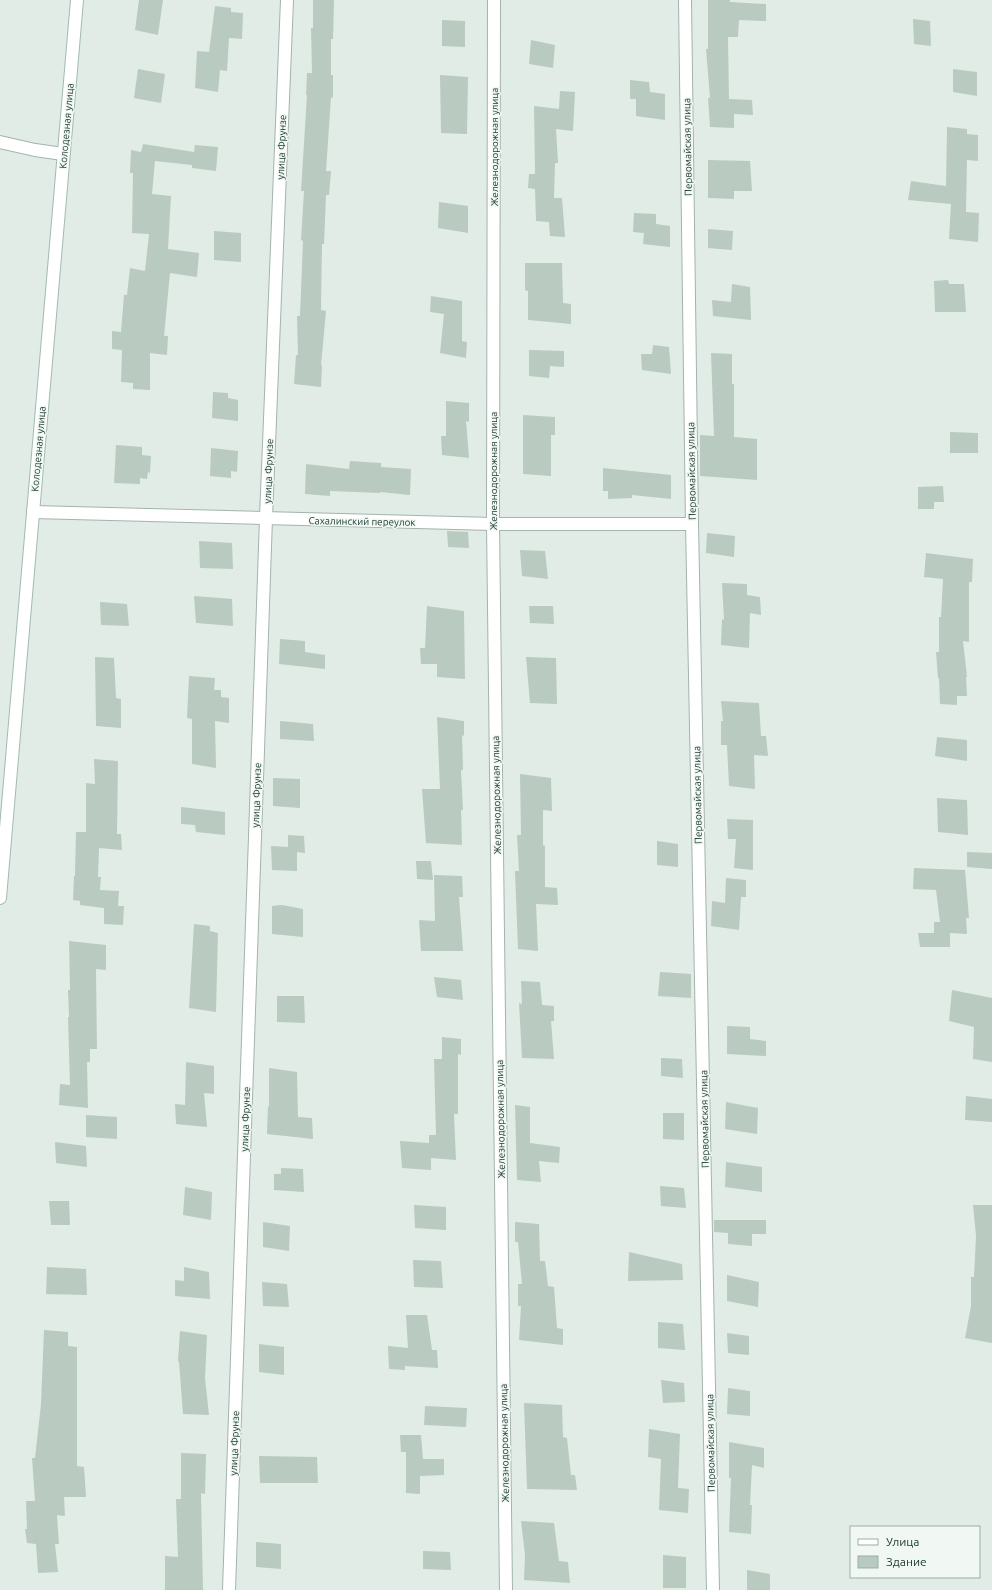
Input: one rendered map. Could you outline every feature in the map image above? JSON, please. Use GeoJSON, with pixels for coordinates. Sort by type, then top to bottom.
{"type":"FeatureCollection","features":[{"type":"Feature","properties":{"kind":"street","name":"Колодезная улица"},"geometry":{"type":"LineString","coordinates":[[0,898],[76,0]]}},
{"type":"Feature","properties":{"kind":"street","name":"улица Фрунзе"},"geometry":{"type":"LineString","coordinates":[[229,1590],[266,518],[287,0]]}},
{"type":"Feature","properties":{"kind":"street","name":"Железнодорожная улица"},"geometry":{"type":"LineString","coordinates":[[494,0],[493,524],[506,1590]]}},
{"type":"Feature","properties":{"kind":"street","name":"Первомайская улица"},"geometry":{"type":"LineString","coordinates":[[685,0],[692,524],[713,1590]]}},
{"type":"Feature","properties":{"kind":"street"},"geometry":{"type":"LineString","coordinates":[[0,142],[35,150],[63,154]]}},
{"type":"Feature","properties":{"kind":"street","name":"Сахалинский переулок"},"geometry":{"type":"LineString","coordinates":[[33,512],[493,524],[692,524]]}},
{"type":"Feature","properties":{"kind":"building"},"geometry":{"type":"Polygon","coordinates":[[[139,0],[163,0],[158,35],[135,30],[139,0]]]}},
{"type":"Feature","properties":{"kind":"building"},"geometry":{"type":"Polygon","coordinates":[[[313,0],[334,0],[333,39],[331,39],[331,75],[333,75],[333,98],[331,97],[326,171],[331,171],[329,195],[326,195],[324,244],[322,244],[321,310],[326,311],[321,365],[321,387],[294,384],[296,355],[298,355],[297,316],[300,316],[303,241],[301,240],[304,191],[301,191],[307,73],[312,73],[311,28],[313,28],[313,0]]]}},
{"type":"Feature","properties":{"kind":"building"},"geometry":{"type":"Polygon","coordinates":[[[708,0],[730,0],[730,2],[766,4],[766,21],[739,20],[738,37],[728,37],[729,99],[752,100],[753,115],[734,114],[734,128],[710,127],[708,98],[710,98],[706,49],[708,49],[708,0]]]}},
{"type":"Feature","properties":{"kind":"building"},"geometry":{"type":"Polygon","coordinates":[[[215,6],[231,8],[231,12],[243,13],[242,39],[229,38],[227,71],[220,70],[218,92],[195,88],[197,51],[209,52],[215,6]]]}},
{"type":"Feature","properties":{"kind":"building"},"geometry":{"type":"Polygon","coordinates":[[[913,19],[930,21],[931,46],[914,44],[913,19]]]}},
{"type":"Feature","properties":{"kind":"building"},"geometry":{"type":"Polygon","coordinates":[[[442,20],[465,21],[465,47],[442,46],[442,20]]]}},
{"type":"Feature","properties":{"kind":"building"},"geometry":{"type":"Polygon","coordinates":[[[531,40],[555,45],[553,68],[529,64],[531,40]]]}},
{"type":"Feature","properties":{"kind":"building"},"geometry":{"type":"Polygon","coordinates":[[[138,69],[165,74],[161,103],[134,98],[138,69]]]}},
{"type":"Feature","properties":{"kind":"building"},"geometry":{"type":"Polygon","coordinates":[[[953,69],[977,72],[977,96],[953,92],[953,69]]]}},
{"type":"Feature","properties":{"kind":"building"},"geometry":{"type":"Polygon","coordinates":[[[440,75],[468,77],[467,134],[441,133],[440,75]]]}},
{"type":"Feature","properties":{"kind":"building"},"geometry":{"type":"Polygon","coordinates":[[[630,80],[649,82],[650,92],[665,94],[665,120],[636,116],[636,99],[630,99],[630,80]]]}},
{"type":"Feature","properties":{"kind":"building"},"geometry":{"type":"Polygon","coordinates":[[[560,91],[575,92],[573,131],[556,129],[558,163],[555,163],[554,198],[562,198],[565,237],[550,236],[549,222],[536,221],[535,189],[528,188],[529,174],[535,174],[534,106],[559,109],[560,91]]]}},
{"type":"Feature","properties":{"kind":"building"},"geometry":{"type":"Polygon","coordinates":[[[947,127],[967,129],[967,134],[978,135],[978,161],[967,160],[966,212],[979,213],[978,242],[949,239],[951,204],[908,200],[911,181],[946,186],[947,127]]]}},
{"type":"Feature","properties":{"kind":"building"},"geometry":{"type":"Polygon","coordinates":[[[143,144],[194,152],[195,145],[218,147],[216,171],[192,168],[192,165],[155,161],[152,194],[171,196],[168,249],[199,253],[197,277],[170,273],[164,336],[168,336],[167,355],[150,353],[150,390],[133,389],[133,383],[121,382],[122,350],[112,349],[112,331],[121,332],[124,295],[127,295],[130,268],[145,271],[149,234],[132,233],[133,173],[130,173],[131,150],[141,152],[143,144]]]}},
{"type":"Feature","properties":{"kind":"building"},"geometry":{"type":"Polygon","coordinates":[[[708,160],[750,161],[752,191],[734,191],[734,199],[708,198],[708,160]]]}},
{"type":"Feature","properties":{"kind":"building"},"geometry":{"type":"Polygon","coordinates":[[[439,202],[468,206],[468,233],[438,228],[439,202]]]}},
{"type":"Feature","properties":{"kind":"building"},"geometry":{"type":"Polygon","coordinates":[[[634,213],[656,214],[656,224],[670,226],[670,247],[643,244],[644,233],[633,232],[634,213]]]}},
{"type":"Feature","properties":{"kind":"building"},"geometry":{"type":"Polygon","coordinates":[[[708,229],[733,231],[732,250],[708,248],[708,229]]]}},
{"type":"Feature","properties":{"kind":"building"},"geometry":{"type":"Polygon","coordinates":[[[214,231],[241,233],[241,262],[214,260],[214,231]]]}},
{"type":"Feature","properties":{"kind":"building"},"geometry":{"type":"Polygon","coordinates":[[[525,263],[562,263],[563,303],[571,304],[571,324],[528,320],[528,291],[525,290],[525,263]]]}},
{"type":"Feature","properties":{"kind":"building"},"geometry":{"type":"Polygon","coordinates":[[[948,280],[949,284],[964,284],[966,312],[935,312],[934,281],[948,280]]]}},
{"type":"Feature","properties":{"kind":"building"},"geometry":{"type":"Polygon","coordinates":[[[732,284],[750,287],[751,320],[713,316],[712,300],[731,302],[732,284]]]}},
{"type":"Feature","properties":{"kind":"building"},"geometry":{"type":"Polygon","coordinates":[[[431,296],[462,301],[462,341],[467,342],[466,358],[440,353],[444,314],[430,312],[431,296]]]}},
{"type":"Feature","properties":{"kind":"building"},"geometry":{"type":"Polygon","coordinates":[[[653,345],[669,347],[671,374],[642,370],[641,354],[652,354],[653,345]]]}},
{"type":"Feature","properties":{"kind":"building"},"geometry":{"type":"Polygon","coordinates":[[[529,350],[564,351],[564,367],[550,366],[549,378],[529,376],[529,350]]]}},
{"type":"Feature","properties":{"kind":"building"},"geometry":{"type":"Polygon","coordinates":[[[711,353],[732,354],[732,384],[734,384],[734,437],[757,439],[757,480],[700,476],[700,435],[714,436],[711,353]]]}},
{"type":"Feature","properties":{"kind":"building"},"geometry":{"type":"Polygon","coordinates":[[[213,392],[228,393],[228,398],[238,400],[238,421],[212,418],[213,392]]]}},
{"type":"Feature","properties":{"kind":"building"},"geometry":{"type":"Polygon","coordinates":[[[446,401],[469,403],[469,422],[466,421],[469,458],[442,455],[441,436],[446,436],[446,401]]]}},
{"type":"Feature","properties":{"kind":"building"},"geometry":{"type":"Polygon","coordinates":[[[523,415],[555,417],[555,435],[551,435],[551,476],[523,474],[523,415]]]}},
{"type":"Feature","properties":{"kind":"building"},"geometry":{"type":"Polygon","coordinates":[[[950,432],[978,433],[978,453],[950,453],[950,432]]]}},
{"type":"Feature","properties":{"kind":"building"},"geometry":{"type":"Polygon","coordinates":[[[116,445],[142,447],[142,455],[151,456],[150,473],[148,472],[147,479],[140,478],[140,484],[114,483],[116,445]]]}},
{"type":"Feature","properties":{"kind":"building"},"geometry":{"type":"Polygon","coordinates":[[[211,448],[238,451],[237,472],[231,471],[231,478],[210,476],[211,448]]]}},
{"type":"Feature","properties":{"kind":"building"},"geometry":{"type":"Polygon","coordinates":[[[350,461],[381,463],[381,467],[411,469],[410,495],[380,492],[330,491],[330,496],[305,494],[306,464],[349,469],[350,461]]]}},
{"type":"Feature","properties":{"kind":"building"},"geometry":{"type":"Polygon","coordinates":[[[603,468],[671,475],[671,499],[632,495],[632,498],[608,499],[608,491],[603,491],[603,468]]]}},
{"type":"Feature","properties":{"kind":"building"},"geometry":{"type":"Polygon","coordinates":[[[943,486],[944,502],[934,502],[934,509],[918,509],[918,487],[943,486]]]}},
{"type":"Feature","properties":{"kind":"building"},"geometry":{"type":"Polygon","coordinates":[[[447,531],[468,532],[469,548],[448,547],[447,531]]]}},
{"type":"Feature","properties":{"kind":"building"},"geometry":{"type":"Polygon","coordinates":[[[707,533],[735,536],[734,557],[706,553],[707,533]]]}},
{"type":"Feature","properties":{"kind":"building"},"geometry":{"type":"Polygon","coordinates":[[[199,541],[232,543],[233,569],[200,568],[199,541]]]}},
{"type":"Feature","properties":{"kind":"building"},"geometry":{"type":"Polygon","coordinates":[[[520,550],[545,551],[548,579],[522,576],[520,550]]]}},
{"type":"Feature","properties":{"kind":"building"},"geometry":{"type":"Polygon","coordinates":[[[926,553],[973,559],[972,582],[969,582],[969,642],[963,641],[967,677],[967,696],[957,696],[957,705],[940,704],[936,652],[939,652],[939,617],[941,617],[943,579],[924,577],[926,553]]]}},
{"type":"Feature","properties":{"kind":"building"},"geometry":{"type":"Polygon","coordinates":[[[722,583],[747,584],[747,595],[760,597],[761,615],[750,613],[749,648],[721,645],[722,619],[724,620],[722,583]]]}},
{"type":"Feature","properties":{"kind":"building"},"geometry":{"type":"Polygon","coordinates":[[[194,596],[232,599],[233,626],[196,623],[194,596]]]}},
{"type":"Feature","properties":{"kind":"building"},"geometry":{"type":"Polygon","coordinates":[[[100,602],[127,604],[129,626],[101,625],[100,602]]]}},
{"type":"Feature","properties":{"kind":"building"},"geometry":{"type":"Polygon","coordinates":[[[427,606],[464,611],[465,679],[437,677],[437,664],[421,664],[420,648],[425,648],[427,606]]]}},
{"type":"Feature","properties":{"kind":"building"},"geometry":{"type":"Polygon","coordinates":[[[529,606],[553,606],[554,624],[530,623],[529,606]]]}},
{"type":"Feature","properties":{"kind":"building"},"geometry":{"type":"Polygon","coordinates":[[[280,639],[305,641],[305,652],[325,655],[325,669],[279,664],[280,639]]]}},
{"type":"Feature","properties":{"kind":"building"},"geometry":{"type":"Polygon","coordinates":[[[95,657],[114,658],[116,698],[121,699],[121,728],[96,726],[95,657]]]}},
{"type":"Feature","properties":{"kind":"building"},"geometry":{"type":"Polygon","coordinates":[[[526,657],[556,658],[557,704],[530,703],[526,657]]]}},
{"type":"Feature","properties":{"kind":"building"},"geometry":{"type":"Polygon","coordinates":[[[189,676],[215,678],[214,690],[221,690],[221,697],[229,698],[229,723],[215,721],[216,768],[192,764],[192,719],[187,718],[189,676]]]}},
{"type":"Feature","properties":{"kind":"building"},"geometry":{"type":"Polygon","coordinates":[[[721,701],[759,703],[761,736],[766,736],[768,756],[754,755],[755,789],[729,786],[727,745],[721,745],[721,721],[723,721],[721,701]]]}},
{"type":"Feature","properties":{"kind":"building"},"geometry":{"type":"Polygon","coordinates":[[[437,717],[464,721],[464,736],[462,735],[463,770],[461,770],[463,810],[461,810],[462,845],[426,843],[422,789],[440,789],[437,717]]]}},
{"type":"Feature","properties":{"kind":"building"},"geometry":{"type":"Polygon","coordinates":[[[280,721],[313,724],[314,741],[280,739],[280,721]]]}},
{"type":"Feature","properties":{"kind":"building"},"geometry":{"type":"Polygon","coordinates":[[[937,737],[967,740],[967,761],[935,756],[937,737]]]}},
{"type":"Feature","properties":{"kind":"building"},"geometry":{"type":"Polygon","coordinates":[[[94,759],[118,761],[117,834],[121,834],[122,850],[99,848],[98,877],[101,877],[100,890],[119,891],[118,906],[124,906],[123,925],[104,924],[104,908],[80,905],[80,901],[73,900],[76,832],[86,832],[86,783],[95,784],[94,759]]]}},
{"type":"Feature","properties":{"kind":"building"},"geometry":{"type":"Polygon","coordinates":[[[520,774],[551,778],[552,811],[543,810],[545,887],[557,888],[558,905],[536,904],[538,951],[518,949],[515,871],[519,871],[517,835],[521,835],[520,774]]]}},
{"type":"Feature","properties":{"kind":"building"},"geometry":{"type":"Polygon","coordinates":[[[273,778],[300,779],[300,808],[273,806],[273,778]]]}},
{"type":"Feature","properties":{"kind":"building"},"geometry":{"type":"Polygon","coordinates":[[[937,798],[967,800],[968,835],[938,832],[937,798]]]}},
{"type":"Feature","properties":{"kind":"building"},"geometry":{"type":"Polygon","coordinates":[[[181,807],[225,812],[225,835],[196,832],[195,825],[181,824],[181,807]]]}},
{"type":"Feature","properties":{"kind":"building"},"geometry":{"type":"Polygon","coordinates":[[[727,819],[753,820],[753,870],[734,868],[736,839],[728,839],[727,819]]]}},
{"type":"Feature","properties":{"kind":"building"},"geometry":{"type":"Polygon","coordinates":[[[288,835],[304,836],[305,853],[297,852],[297,871],[272,870],[271,846],[288,847],[288,835]]]}},
{"type":"Feature","properties":{"kind":"building"},"geometry":{"type":"Polygon","coordinates":[[[657,841],[678,844],[678,867],[657,865],[657,841]]]}},
{"type":"Feature","properties":{"kind":"building"},"geometry":{"type":"Polygon","coordinates":[[[967,852],[992,853],[992,869],[967,867],[967,852]]]}},
{"type":"Feature","properties":{"kind":"building"},"geometry":{"type":"Polygon","coordinates":[[[416,861],[431,861],[433,880],[417,879],[416,861]]]}},
{"type":"Feature","properties":{"kind":"building"},"geometry":{"type":"Polygon","coordinates":[[[914,868],[965,870],[969,918],[966,918],[967,934],[950,933],[950,947],[920,947],[918,933],[934,933],[934,922],[940,922],[936,890],[913,889],[914,868]]]}},
{"type":"Feature","properties":{"kind":"building"},"geometry":{"type":"Polygon","coordinates":[[[434,875],[462,876],[463,897],[459,897],[463,951],[421,951],[419,920],[435,921],[434,875]]]}},
{"type":"Feature","properties":{"kind":"building"},"geometry":{"type":"Polygon","coordinates":[[[726,878],[746,880],[746,897],[741,897],[739,930],[711,926],[712,901],[725,903],[726,878]]]}},
{"type":"Feature","properties":{"kind":"building"},"geometry":{"type":"Polygon","coordinates":[[[282,905],[303,909],[303,937],[272,934],[272,906],[282,905]]]}},
{"type":"Feature","properties":{"kind":"building"},"geometry":{"type":"Polygon","coordinates":[[[194,924],[210,926],[210,931],[218,933],[216,1012],[189,1008],[194,924]]]}},
{"type":"Feature","properties":{"kind":"building"},"geometry":{"type":"Polygon","coordinates":[[[69,941],[106,945],[106,970],[96,969],[97,1049],[90,1049],[90,1062],[87,1062],[88,1108],[59,1105],[60,1084],[70,1085],[68,1017],[68,990],[70,990],[69,941]]]}},
{"type":"Feature","properties":{"kind":"building"},"geometry":{"type":"Polygon","coordinates":[[[660,972],[691,974],[691,998],[658,996],[660,972]]]}},
{"type":"Feature","properties":{"kind":"building"},"geometry":{"type":"Polygon","coordinates":[[[434,977],[461,980],[463,1000],[437,997],[434,977]]]}},
{"type":"Feature","properties":{"kind":"building"},"geometry":{"type":"Polygon","coordinates":[[[521,981],[540,982],[542,1005],[554,1006],[554,1021],[551,1021],[554,1059],[522,1058],[519,1003],[522,1004],[521,981]]]}},
{"type":"Feature","properties":{"kind":"building"},"geometry":{"type":"Polygon","coordinates":[[[952,990],[992,998],[992,1062],[973,1059],[974,1027],[949,1021],[952,990]]]}},
{"type":"Feature","properties":{"kind":"building"},"geometry":{"type":"Polygon","coordinates":[[[277,996],[304,996],[305,1023],[277,1022],[277,996]]]}},
{"type":"Feature","properties":{"kind":"building"},"geometry":{"type":"Polygon","coordinates":[[[727,1026],[750,1027],[750,1039],[766,1041],[766,1056],[727,1054],[727,1026]]]}},
{"type":"Feature","properties":{"kind":"building"},"geometry":{"type":"Polygon","coordinates":[[[442,1037],[461,1039],[461,1055],[458,1054],[458,1114],[454,1114],[456,1160],[431,1158],[431,1170],[402,1168],[400,1141],[429,1143],[429,1135],[436,1135],[434,1059],[442,1059],[442,1037]]]}},
{"type":"Feature","properties":{"kind":"building"},"geometry":{"type":"Polygon","coordinates":[[[661,1058],[682,1059],[683,1078],[661,1076],[661,1058]]]}},
{"type":"Feature","properties":{"kind":"building"},"geometry":{"type":"Polygon","coordinates":[[[186,1062],[214,1066],[214,1094],[204,1093],[207,1127],[176,1124],[175,1104],[185,1105],[186,1062]]]}},
{"type":"Feature","properties":{"kind":"building"},"geometry":{"type":"Polygon","coordinates":[[[269,1068],[297,1072],[298,1117],[312,1118],[313,1139],[267,1134],[269,1068]]]}},
{"type":"Feature","properties":{"kind":"building"},"geometry":{"type":"Polygon","coordinates":[[[966,1096],[992,1099],[992,1122],[965,1120],[966,1096]]]}},
{"type":"Feature","properties":{"kind":"building"},"geometry":{"type":"Polygon","coordinates":[[[726,1102],[758,1108],[757,1134],[725,1129],[726,1102]]]}},
{"type":"Feature","properties":{"kind":"building"},"geometry":{"type":"Polygon","coordinates":[[[515,1105],[530,1107],[530,1143],[560,1147],[559,1163],[539,1161],[541,1182],[517,1180],[515,1105]]]}},
{"type":"Feature","properties":{"kind":"building"},"geometry":{"type":"Polygon","coordinates":[[[663,1113],[684,1113],[684,1140],[663,1139],[663,1113]]]}},
{"type":"Feature","properties":{"kind":"building"},"geometry":{"type":"Polygon","coordinates":[[[86,1115],[117,1117],[117,1139],[86,1137],[86,1115]]]}},
{"type":"Feature","properties":{"kind":"building"},"geometry":{"type":"Polygon","coordinates":[[[55,1142],[86,1146],[87,1167],[56,1163],[55,1142]]]}},
{"type":"Feature","properties":{"kind":"building"},"geometry":{"type":"Polygon","coordinates":[[[726,1162],[762,1167],[762,1192],[725,1187],[726,1162]]]}},
{"type":"Feature","properties":{"kind":"building"},"geometry":{"type":"Polygon","coordinates":[[[281,1168],[303,1169],[304,1192],[274,1190],[274,1174],[281,1174],[281,1168]]]}},
{"type":"Feature","properties":{"kind":"building"},"geometry":{"type":"Polygon","coordinates":[[[660,1186],[684,1188],[686,1208],[661,1206],[660,1186]]]}},
{"type":"Feature","properties":{"kind":"building"},"geometry":{"type":"Polygon","coordinates":[[[185,1187],[212,1192],[211,1220],[183,1215],[185,1187]]]}},
{"type":"Feature","properties":{"kind":"building"},"geometry":{"type":"Polygon","coordinates":[[[49,1201],[69,1201],[70,1225],[51,1225],[49,1201]]]}},
{"type":"Feature","properties":{"kind":"building"},"geometry":{"type":"Polygon","coordinates":[[[414,1205],[446,1207],[446,1230],[415,1228],[414,1205]]]}},
{"type":"Feature","properties":{"kind":"building"},"geometry":{"type":"Polygon","coordinates":[[[973,1205],[992,1205],[992,1343],[965,1338],[971,1306],[971,1277],[974,1277],[976,1236],[973,1205]]]}},
{"type":"Feature","properties":{"kind":"building"},"geometry":{"type":"Polygon","coordinates":[[[714,1220],[766,1220],[766,1234],[752,1234],[752,1246],[728,1244],[728,1233],[714,1232],[714,1220]]]}},
{"type":"Feature","properties":{"kind":"building"},"geometry":{"type":"Polygon","coordinates":[[[263,1222],[290,1226],[289,1251],[263,1247],[263,1222]]]}},
{"type":"Feature","properties":{"kind":"building"},"geometry":{"type":"Polygon","coordinates":[[[515,1222],[539,1224],[540,1261],[545,1261],[548,1286],[554,1287],[557,1328],[563,1329],[563,1345],[519,1340],[521,1306],[518,1306],[518,1284],[522,1284],[518,1242],[515,1242],[515,1222]]]}},
{"type":"Feature","properties":{"kind":"building"},"geometry":{"type":"Polygon","coordinates":[[[629,1252],[682,1264],[683,1280],[628,1281],[629,1252]]]}},
{"type":"Feature","properties":{"kind":"building"},"geometry":{"type":"Polygon","coordinates":[[[413,1260],[441,1261],[443,1288],[414,1287],[413,1260]]]}},
{"type":"Feature","properties":{"kind":"building"},"geometry":{"type":"Polygon","coordinates":[[[47,1267],[86,1269],[87,1295],[46,1294],[47,1267]]]}},
{"type":"Feature","properties":{"kind":"building"},"geometry":{"type":"Polygon","coordinates":[[[184,1267],[209,1272],[210,1299],[175,1296],[175,1280],[184,1281],[184,1267]]]}},
{"type":"Feature","properties":{"kind":"building"},"geometry":{"type":"Polygon","coordinates":[[[727,1275],[759,1282],[758,1307],[727,1301],[727,1275]]]}},
{"type":"Feature","properties":{"kind":"building"},"geometry":{"type":"Polygon","coordinates":[[[262,1282],[287,1284],[289,1307],[263,1306],[262,1282]]]}},
{"type":"Feature","properties":{"kind":"building"},"geometry":{"type":"Polygon","coordinates":[[[406,1315],[427,1315],[432,1350],[437,1350],[438,1368],[405,1366],[405,1370],[389,1369],[388,1346],[408,1348],[406,1315]]]}},
{"type":"Feature","properties":{"kind":"building"},"geometry":{"type":"Polygon","coordinates":[[[658,1322],[683,1324],[685,1350],[658,1348],[658,1322]]]}},
{"type":"Feature","properties":{"kind":"building"},"geometry":{"type":"Polygon","coordinates":[[[44,1330],[68,1332],[68,1346],[77,1347],[77,1466],[84,1467],[86,1497],[64,1497],[65,1516],[57,1515],[59,1544],[55,1544],[58,1572],[38,1573],[36,1544],[27,1543],[25,1529],[27,1529],[26,1501],[35,1501],[32,1458],[35,1458],[41,1404],[44,1330]]]}},
{"type":"Feature","properties":{"kind":"building"},"geometry":{"type":"Polygon","coordinates":[[[180,1331],[207,1335],[205,1378],[209,1415],[183,1414],[178,1361],[180,1331]]]}},
{"type":"Feature","properties":{"kind":"building"},"geometry":{"type":"Polygon","coordinates":[[[727,1333],[749,1336],[749,1355],[728,1353],[727,1333]]]}},
{"type":"Feature","properties":{"kind":"building"},"geometry":{"type":"Polygon","coordinates":[[[259,1344],[284,1347],[284,1375],[259,1372],[259,1344]]]}},
{"type":"Feature","properties":{"kind":"building"},"geometry":{"type":"Polygon","coordinates":[[[661,1380],[684,1383],[685,1402],[663,1403],[661,1380]]]}},
{"type":"Feature","properties":{"kind":"building"},"geometry":{"type":"Polygon","coordinates":[[[728,1388],[750,1391],[750,1416],[727,1414],[728,1388]]]}},
{"type":"Feature","properties":{"kind":"building"},"geometry":{"type":"Polygon","coordinates":[[[524,1403],[562,1405],[563,1437],[567,1438],[571,1475],[575,1475],[577,1490],[527,1489],[524,1403]]]}},
{"type":"Feature","properties":{"kind":"building"},"geometry":{"type":"Polygon","coordinates":[[[425,1406],[467,1408],[466,1427],[424,1425],[425,1406]]]}},
{"type":"Feature","properties":{"kind":"building"},"geometry":{"type":"Polygon","coordinates":[[[649,1429],[680,1434],[678,1488],[689,1489],[688,1513],[659,1510],[661,1459],[648,1457],[649,1429]]]}},
{"type":"Feature","properties":{"kind":"building"},"geometry":{"type":"Polygon","coordinates":[[[400,1435],[421,1435],[423,1459],[444,1459],[444,1475],[420,1476],[420,1494],[406,1493],[406,1452],[401,1452],[400,1435]]]}},
{"type":"Feature","properties":{"kind":"building"},"geometry":{"type":"Polygon","coordinates":[[[729,1442],[764,1448],[764,1468],[752,1465],[750,1505],[752,1505],[751,1534],[729,1532],[731,1478],[729,1478],[729,1442]]]}},
{"type":"Feature","properties":{"kind":"building"},"geometry":{"type":"Polygon","coordinates":[[[181,1453],[206,1454],[205,1494],[201,1493],[203,1590],[165,1590],[165,1556],[178,1557],[176,1499],[181,1499],[181,1453]]]}},
{"type":"Feature","properties":{"kind":"building"},"geometry":{"type":"Polygon","coordinates":[[[259,1456],[317,1457],[318,1483],[260,1483],[259,1456]]]}},
{"type":"Feature","properties":{"kind":"building"},"geometry":{"type":"Polygon","coordinates":[[[521,1521],[554,1523],[559,1561],[568,1562],[570,1583],[524,1580],[525,1555],[521,1521]]]}},
{"type":"Feature","properties":{"kind":"building"},"geometry":{"type":"Polygon","coordinates":[[[256,1542],[281,1544],[281,1569],[256,1567],[256,1542]]]}},
{"type":"Feature","properties":{"kind":"building"},"geometry":{"type":"Polygon","coordinates":[[[423,1551],[450,1552],[451,1570],[423,1569],[423,1551]]]}},
{"type":"Feature","properties":{"kind":"building"},"geometry":{"type":"Polygon","coordinates":[[[663,1555],[686,1557],[686,1588],[663,1588],[663,1555]]]}},
{"type":"Feature","properties":{"kind":"building"},"geometry":{"type":"Polygon","coordinates":[[[747,1570],[770,1574],[770,1590],[747,1590],[747,1570]]]}}]}
